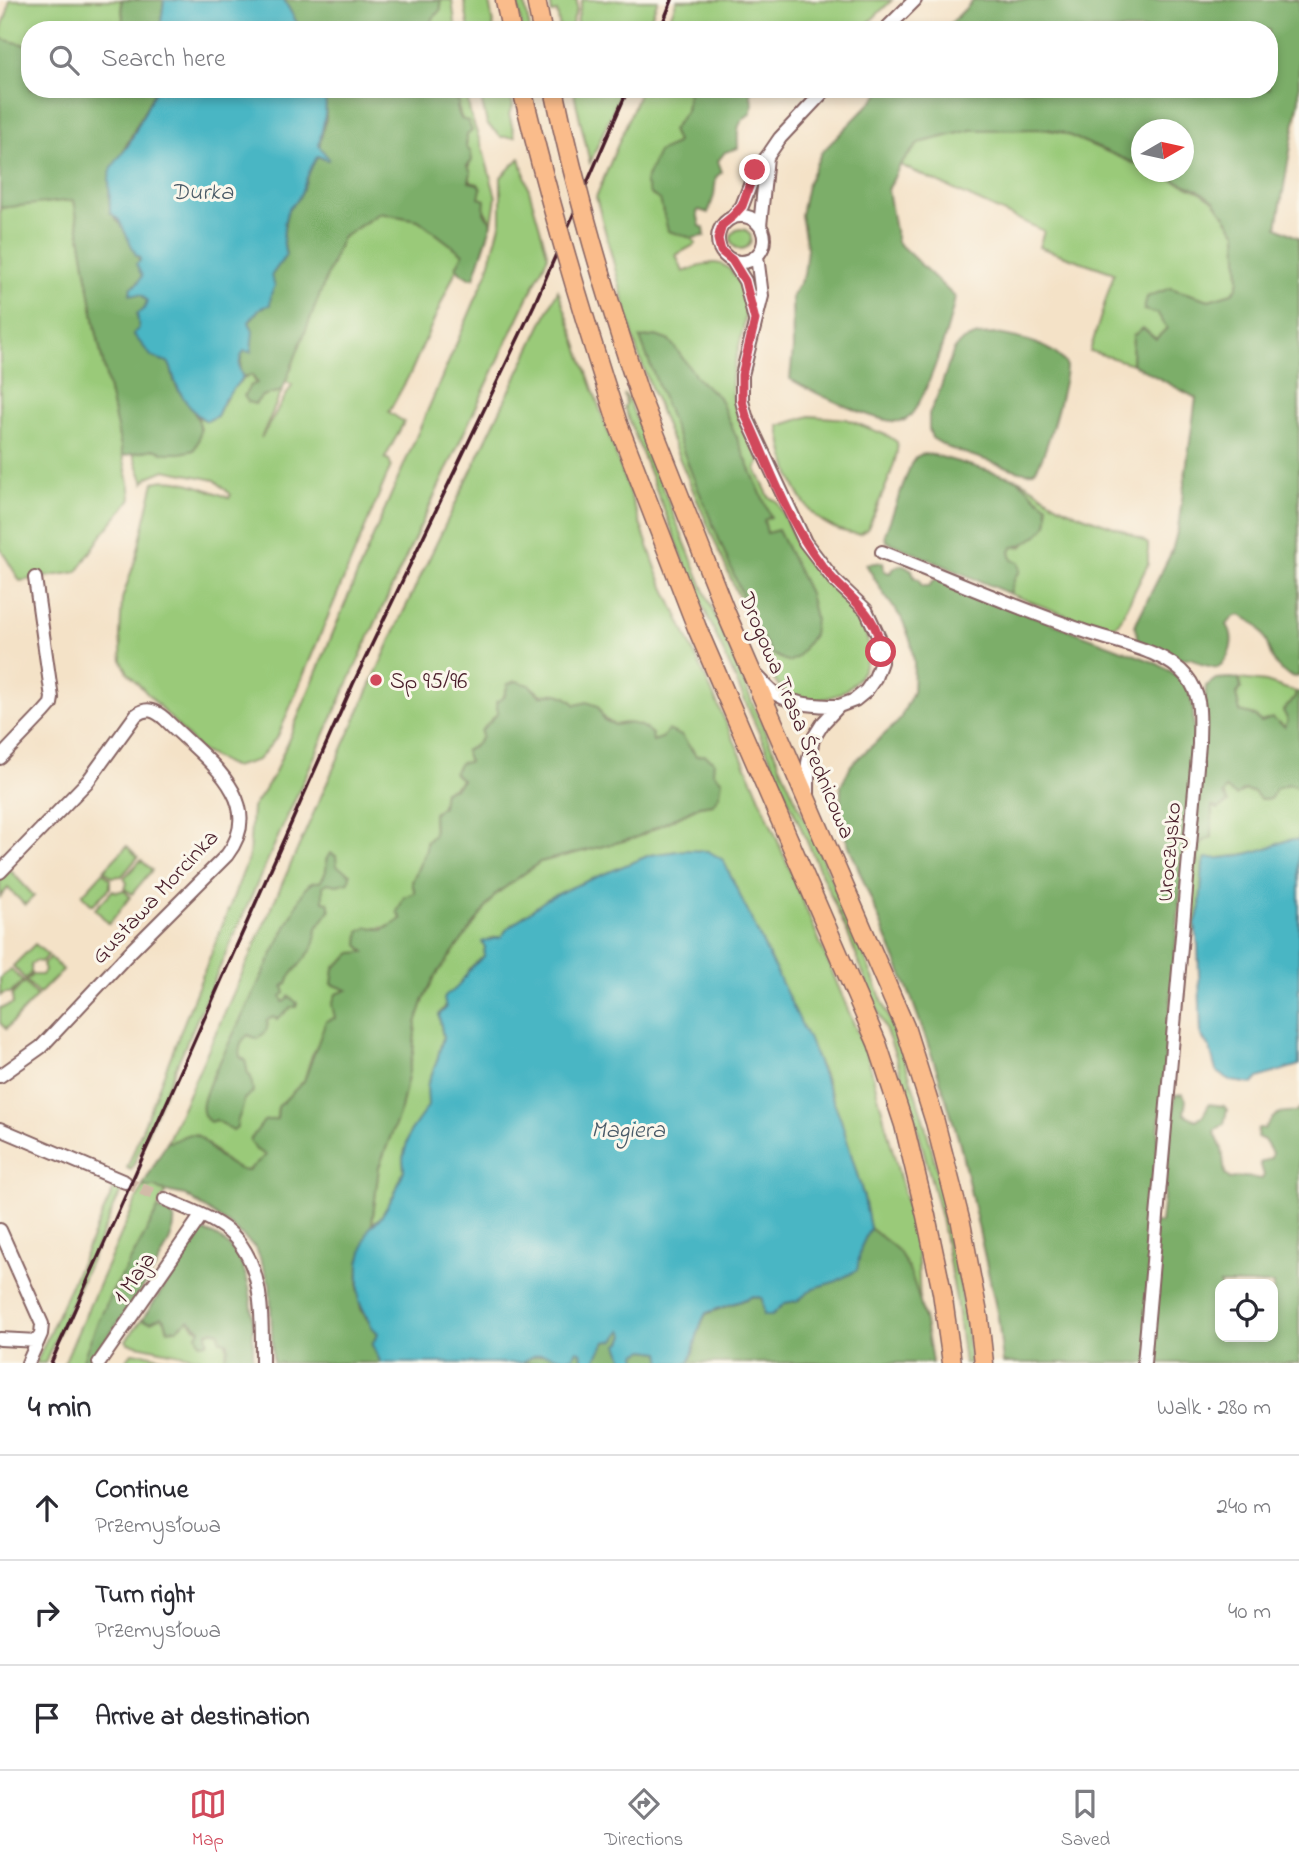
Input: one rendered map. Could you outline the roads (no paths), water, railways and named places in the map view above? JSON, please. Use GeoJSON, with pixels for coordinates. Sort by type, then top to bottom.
{"type":"FeatureCollection","features":[{"type":"Feature","properties":{"kind":"main road"},"geometry":{"type":"LineString","coordinates":[[505,0],[508,21]]}},
{"type":"Feature","properties":{"kind":"main road"},"geometry":{"type":"LineString","coordinates":[[536,0],[540,21]]}},
{"type":"Feature","properties":{"kind":"main road"},"geometry":{"type":"LineString","coordinates":[[524,98],[574,289],[618,424],[697,628],[877,1042],[904,1125],[926,1216],[942,1292],[952,1363]]}},
{"type":"Feature","properties":{"kind":"main road","name":"Drogowa Trasa Średnicowa"},"geometry":{"type":"LineString","coordinates":[[556,98],[601,281],[640,396],[726,612],[905,1027],[928,1099],[961,1223],[979,1319],[984,1363]]}},
{"type":"Feature","properties":{"kind":"street"},"geometry":{"type":"LineString","coordinates":[[894,21],[915,0]]}},
{"type":"Feature","properties":{"kind":"street"},"geometry":{"type":"LineString","coordinates":[[755,320],[745,281],[732,260],[721,251],[718,239],[722,225],[742,206],[755,170],[780,138],[818,98]]}},
{"type":"Feature","properties":{"kind":"street"},"geometry":{"type":"LineString","coordinates":[[750,668],[775,694],[817,706],[839,706],[855,700],[866,691],[881,662],[880,640],[875,624],[866,610],[834,580],[805,542],[746,416],[742,401],[742,375],[762,296],[757,256],[764,242],[760,226],[767,157]]}},
{"type":"Feature","properties":{"kind":"street"},"geometry":{"type":"LineString","coordinates":[[733,216],[748,216],[760,226]]}},
{"type":"Feature","properties":{"kind":"street"},"geometry":{"type":"LineString","coordinates":[[732,260],[745,262],[757,256]]}},
{"type":"Feature","properties":{"kind":"street","name":"Uroczysko"},"geometry":{"type":"LineString","coordinates":[[882,552],[1081,631],[1162,658],[1188,677],[1197,696],[1200,714],[1199,744],[1144,1363]]}},
{"type":"Feature","properties":{"kind":"street"},"geometry":{"type":"LineString","coordinates":[[0,758],[44,712],[52,698],[35,578]]}},
{"type":"Feature","properties":{"kind":"street"},"geometry":{"type":"LineString","coordinates":[[808,800],[808,763],[813,740],[823,723],[839,706]]}},
{"type":"Feature","properties":{"kind":"street","name":"Gustawa Morcinka"},"geometry":{"type":"LineString","coordinates":[[0,872],[88,781],[136,715],[142,711],[153,710],[165,719],[229,783],[238,799],[240,830],[227,855],[132,950],[41,1047],[0,1076]]}},
{"type":"Feature","properties":{"kind":"street"},"geometry":{"type":"LineString","coordinates":[[0,1129],[125,1182]]}},
{"type":"Feature","properties":{"kind":"street"},"geometry":{"type":"LineString","coordinates":[[165,1199],[228,1230],[239,1244],[253,1270],[260,1298],[262,1363]]}},
{"type":"Feature","properties":{"kind":"street","name":"1 Maja"},"geometry":{"type":"LineString","coordinates":[[99,1363],[201,1216]]}},
{"type":"Feature","properties":{"kind":"street"},"geometry":{"type":"LineString","coordinates":[[0,1230],[39,1316],[42,1329],[28,1363]]}},
{"type":"Feature","properties":{"kind":"street"},"geometry":{"type":"LineString","coordinates":[[0,1339],[38,1341]]}},
{"type":"Feature","properties":{"kind":"water"},"geometry":{"type":"Polygon","coordinates":[[[164,0],[284,0],[296,21],[161,21],[164,0]]]}},
{"type":"Feature","properties":{"kind":"water","name":"Durka"},"geometry":{"type":"Polygon","coordinates":[[[152,98],[325,98],[319,146],[329,159],[318,156],[298,199],[288,210],[284,232],[286,255],[271,276],[275,286],[270,305],[260,308],[249,322],[253,331],[251,352],[244,351],[241,357],[239,367],[243,377],[224,400],[217,416],[207,421],[185,400],[168,362],[152,357],[133,334],[139,328],[137,314],[145,308],[147,301],[142,295],[130,294],[131,288],[142,276],[136,264],[140,257],[136,255],[119,220],[110,212],[109,178],[112,167],[129,144],[152,98]]]}},
{"type":"Feature","properties":{"kind":"water"},"geometry":{"type":"Polygon","coordinates":[[[1288,840],[1299,840],[1299,1065],[1258,1078],[1253,1084],[1231,1081],[1216,1071],[1210,1049],[1201,1036],[1195,925],[1200,907],[1203,864],[1206,858],[1248,853],[1288,840]]]}},
{"type":"Feature","properties":{"kind":"water","name":"Magiera"},"geometry":{"type":"Polygon","coordinates":[[[685,850],[708,851],[723,860],[808,1038],[841,1120],[864,1198],[870,1228],[861,1247],[857,1270],[837,1281],[814,1288],[797,1301],[785,1303],[772,1315],[764,1315],[762,1298],[754,1296],[706,1313],[689,1363],[662,1363],[660,1352],[645,1350],[636,1354],[637,1363],[625,1363],[618,1344],[625,1335],[622,1330],[615,1340],[605,1342],[594,1362],[583,1363],[581,1352],[577,1350],[573,1357],[560,1358],[538,1354],[522,1363],[381,1363],[372,1345],[378,1333],[359,1301],[359,1263],[368,1230],[381,1217],[404,1170],[403,1158],[410,1132],[428,1106],[427,1086],[443,1037],[439,1015],[446,1008],[444,999],[484,956],[485,947],[482,942],[501,937],[508,928],[547,899],[650,855],[685,850]]]}},
{"type":"Feature","properties":{"kind":"tunnel"},"geometry":{"type":"LineString","coordinates":[[125,1182],[165,1199]]}},
{"type":"Feature","properties":{"kind":"railway"},"geometry":{"type":"LineString","coordinates":[[664,21],[672,0]]}},
{"type":"Feature","properties":{"kind":"railway"},"geometry":{"type":"LineString","coordinates":[[51,1363],[353,684],[534,305],[624,98]]}},
{"type":"Feature","properties":{"kind":"place","name":"Sp 95/96"},"geometry":{"type":"Point","coordinates":[376,680]}}]}
